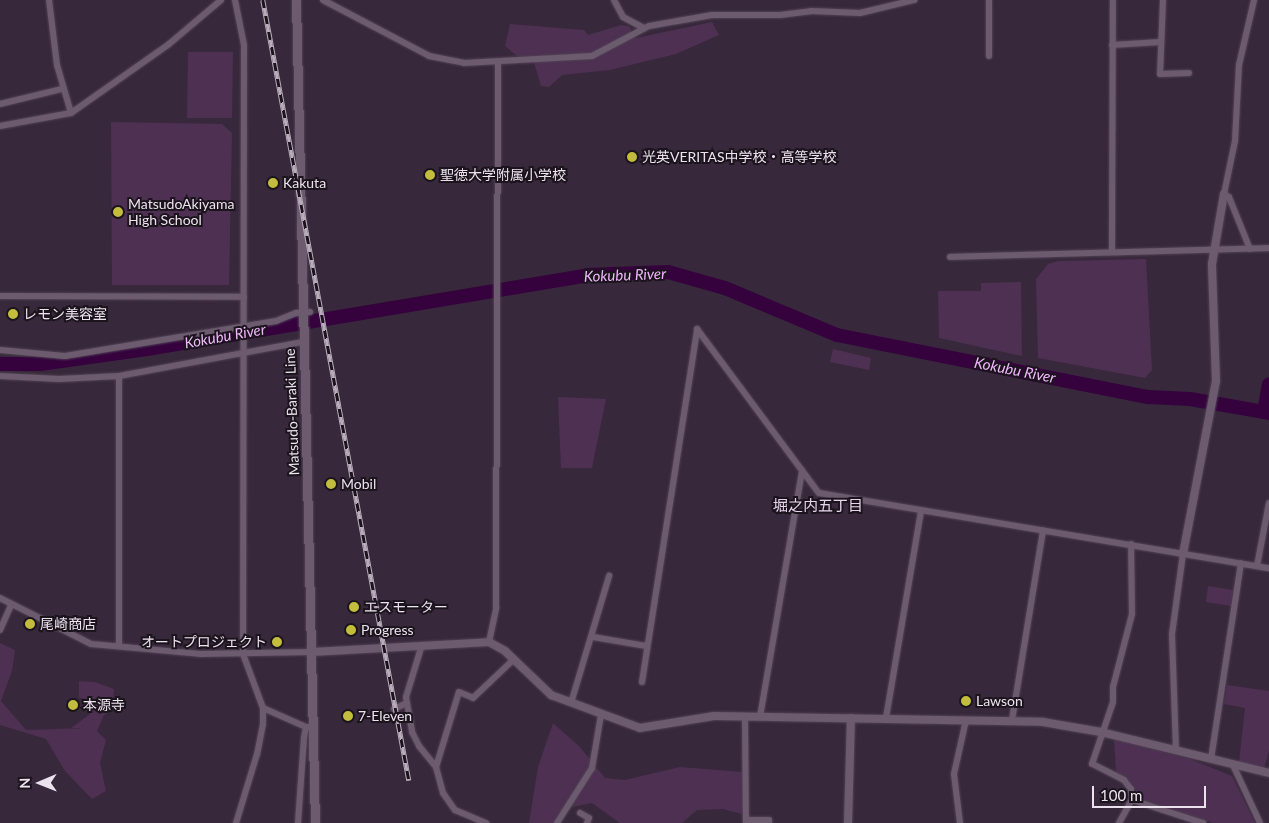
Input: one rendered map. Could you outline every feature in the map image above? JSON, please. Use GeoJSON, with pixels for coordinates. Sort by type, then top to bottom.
{"type":"FeatureCollection","features":[{"type":"Feature","properties":{"kind":"main road","name":"Matsudo-Baraki Line"},"geometry":{"type":"LineString","coordinates":[[296,0],[306,312],[304,342],[312,652],[310,727],[315,823]]}},
{"type":"Feature","properties":{"kind":"street"},"geometry":{"type":"LineString","coordinates":[[49,0],[62,89],[71,112]]}},
{"type":"Feature","properties":{"kind":"street"},"geometry":{"type":"LineString","coordinates":[[0,126],[71,112],[169,44],[221,0]]}},
{"type":"Feature","properties":{"kind":"street"},"geometry":{"type":"LineString","coordinates":[[235,0],[244,45],[243,654],[263,708],[257,754],[236,823]]}},
{"type":"Feature","properties":{"kind":"street"},"geometry":{"type":"LineString","coordinates":[[323,0],[429,56],[464,63],[498,63],[592,56],[644,28],[712,15],[780,15],[811,11],[860,13],[914,0]]}},
{"type":"Feature","properties":{"kind":"street"},"geometry":{"type":"LineString","coordinates":[[614,0],[623,17],[644,28]]}},
{"type":"Feature","properties":{"kind":"street"},"geometry":{"type":"LineString","coordinates":[[989,0],[989,56]]}},
{"type":"Feature","properties":{"kind":"street"},"geometry":{"type":"LineString","coordinates":[[1112,250],[1113,0]]}},
{"type":"Feature","properties":{"kind":"street"},"geometry":{"type":"LineString","coordinates":[[1163,0],[1160,74],[1189,73]]}},
{"type":"Feature","properties":{"kind":"street"},"geometry":{"type":"LineString","coordinates":[[1176,750],[1172,634],[1183,554],[1215,388],[1217,364],[1212,289],[1214,250],[1236,134],[1240,65],[1254,0]]}},
{"type":"Feature","properties":{"kind":"street"},"geometry":{"type":"LineString","coordinates":[[1112,45],[1160,42]]}},
{"type":"Feature","properties":{"kind":"street"},"geometry":{"type":"LineString","coordinates":[[489,642],[496,608],[498,63]]}},
{"type":"Feature","properties":{"kind":"street"},"geometry":{"type":"LineString","coordinates":[[0,104],[62,89]]}},
{"type":"Feature","properties":{"kind":"street"},"geometry":{"type":"LineString","coordinates":[[1224,194],[1230,197],[1250,249]]}},
{"type":"Feature","properties":{"kind":"street"},"geometry":{"type":"LineString","coordinates":[[950,257],[1112,250],[1269,248]]}},
{"type":"Feature","properties":{"kind":"street"},"geometry":{"type":"LineString","coordinates":[[0,296],[244,297]]}},
{"type":"Feature","properties":{"kind":"street"},"geometry":{"type":"LineString","coordinates":[[0,350],[64,356],[276,321],[306,312]]}},
{"type":"Feature","properties":{"kind":"street"},"geometry":{"type":"LineString","coordinates":[[642,682],[646,646],[697,329],[819,493],[1269,568]]}},
{"type":"Feature","properties":{"kind":"street"},"geometry":{"type":"LineString","coordinates":[[0,376],[90,378],[119,376],[304,342]]}},
{"type":"Feature","properties":{"kind":"street"},"geometry":{"type":"LineString","coordinates":[[119,376],[119,646]]}},
{"type":"Feature","properties":{"kind":"street"},"geometry":{"type":"LineString","coordinates":[[760,717],[802,471]]}},
{"type":"Feature","properties":{"kind":"street"},"geometry":{"type":"LineString","coordinates":[[1257,566],[1269,502]]}},
{"type":"Feature","properties":{"kind":"street"},"geometry":{"type":"LineString","coordinates":[[886,718],[921,511]]}},
{"type":"Feature","properties":{"kind":"street"},"geometry":{"type":"LineString","coordinates":[[1012,720],[1043,531]]}},
{"type":"Feature","properties":{"kind":"street"},"geometry":{"type":"LineString","coordinates":[[1118,823],[1132,800],[1131,789],[1124,780],[1092,764],[1101,732],[1113,702],[1113,687],[1132,614],[1131,544]]}},
{"type":"Feature","properties":{"kind":"street"},"geometry":{"type":"LineString","coordinates":[[1211,760],[1241,563]]}},
{"type":"Feature","properties":{"kind":"street"},"geometry":{"type":"LineString","coordinates":[[571,704],[593,637],[609,576]]}},
{"type":"Feature","properties":{"kind":"street"},"geometry":{"type":"LineString","coordinates":[[0,598],[11,606],[85,642],[169,653],[243,654],[312,652],[421,648],[489,642],[514,660],[539,686],[571,704],[640,728],[714,716],[1053,722],[1269,772]]}},
{"type":"Feature","properties":{"kind":"street"},"geometry":{"type":"LineString","coordinates":[[0,630],[11,606]]}},
{"type":"Feature","properties":{"kind":"street"},"geometry":{"type":"LineString","coordinates":[[593,637],[646,646]]}},
{"type":"Feature","properties":{"kind":"street"},"geometry":{"type":"LineString","coordinates":[[421,648],[407,702],[418,746],[436,767],[443,793],[455,810],[486,823]]}},
{"type":"Feature","properties":{"kind":"street"},"geometry":{"type":"LineString","coordinates":[[436,767],[459,692],[474,698],[514,660]]}},
{"type":"Feature","properties":{"kind":"street"},"geometry":{"type":"LineString","coordinates":[[394,708],[407,702]]}},
{"type":"Feature","properties":{"kind":"street"},"geometry":{"type":"LineString","coordinates":[[263,708],[310,727],[298,823]]}},
{"type":"Feature","properties":{"kind":"street"},"geometry":{"type":"LineString","coordinates":[[557,823],[592,768],[602,715]]}},
{"type":"Feature","properties":{"kind":"street"},"geometry":{"type":"LineString","coordinates":[[745,716],[746,822],[769,823]]}},
{"type":"Feature","properties":{"kind":"street"},"geometry":{"type":"LineString","coordinates":[[848,823],[851,718]]}},
{"type":"Feature","properties":{"kind":"street"},"geometry":{"type":"LineString","coordinates":[[960,823],[954,774],[966,720]]}},
{"type":"Feature","properties":{"kind":"street"},"geometry":{"type":"LineString","coordinates":[[1233,765],[1260,823]]}},
{"type":"Feature","properties":{"kind":"street"},"geometry":{"type":"LineString","coordinates":[[1132,800],[1203,823]]}},
{"type":"Feature","properties":{"kind":"street"},"geometry":{"type":"LineString","coordinates":[[580,812],[589,818],[587,823]]}},
{"type":"Feature","properties":{"kind":"shaded area"},"geometry":{"type":"Polygon","coordinates":[[[712,22],[719,35],[676,54],[610,70],[562,75],[549,87],[541,86],[533,59],[519,58],[505,46],[510,24],[584,30],[588,35],[621,25],[629,26],[636,38],[712,22]]]}},
{"type":"Feature","properties":{"kind":"shaded area"},"geometry":{"type":"Polygon","coordinates":[[[188,52],[233,52],[232,118],[187,118],[188,52]]]}},
{"type":"Feature","properties":{"kind":"shaded area"},"geometry":{"type":"Polygon","coordinates":[[[111,122],[222,124],[232,133],[229,285],[112,285],[111,122]]]}},
{"type":"Feature","properties":{"kind":"shaded area"},"geometry":{"type":"Polygon","coordinates":[[[1146,259],[1152,370],[1145,378],[1038,358],[1036,279],[1048,264],[1059,261],[1146,259]]]}},
{"type":"Feature","properties":{"kind":"shaded area"},"geometry":{"type":"Polygon","coordinates":[[[1021,282],[1022,356],[939,338],[938,291],[981,291],[981,283],[1021,282]]]}},
{"type":"Feature","properties":{"kind":"shaded area"},"geometry":{"type":"Polygon","coordinates":[[[833,349],[871,358],[869,370],[830,362],[833,349]]]}},
{"type":"Feature","properties":{"kind":"shaded area"},"geometry":{"type":"Polygon","coordinates":[[[558,397],[606,399],[592,468],[561,468],[558,397]]]}},
{"type":"Feature","properties":{"kind":"shaded area"},"geometry":{"type":"Polygon","coordinates":[[[1208,586],[1233,590],[1231,606],[1206,602],[1208,586]]]}},
{"type":"Feature","properties":{"kind":"shaded area"},"geometry":{"type":"Polygon","coordinates":[[[0,643],[15,650],[12,671],[1,701],[26,730],[85,728],[71,728],[90,714],[87,699],[79,698],[79,681],[95,682],[114,689],[113,710],[104,715],[97,731],[106,740],[100,763],[106,791],[92,799],[65,771],[46,739],[0,725],[0,643]]]}},
{"type":"Feature","properties":{"kind":"shaded area"},"geometry":{"type":"Polygon","coordinates":[[[1227,685],[1269,691],[1269,751],[1264,768],[1239,762],[1245,708],[1224,704],[1227,685]]]}},
{"type":"Feature","properties":{"kind":"shaded area"},"geometry":{"type":"Polygon","coordinates":[[[553,723],[579,746],[605,778],[625,780],[680,767],[743,772],[746,782],[742,814],[723,809],[697,810],[682,823],[620,823],[592,803],[567,808],[561,823],[529,823],[538,767],[553,723]]]}},
{"type":"Feature","properties":{"kind":"shaded area"},"geometry":{"type":"Polygon","coordinates":[[[1114,740],[1190,759],[1232,776],[1255,823],[1214,823],[1142,800],[1128,779],[1116,772],[1114,740]]]}},
{"type":"Feature","properties":{"kind":"waterway","name":"Kokubu River"},"geometry":{"type":"LineString","coordinates":[[0,364],[40,364],[147,349],[587,275],[668,272],[725,288],[837,335],[1148,397],[1190,399],[1269,413]]}},
{"type":"Feature","properties":{"kind":"waterway"},"geometry":{"type":"LineString","coordinates":[[1264,412],[1269,384]]}},
{"type":"Feature","properties":{"kind":"railway"},"geometry":{"type":"LineString","coordinates":[[263,0],[409,780]]}},
{"type":"Feature","properties":{"kind":"place","name":"光英VERITAS中学校・高等学校"},"geometry":{"type":"Point","coordinates":[632,157]}},
{"type":"Feature","properties":{"kind":"place","name":"聖徳大学附属小学校"},"geometry":{"type":"Point","coordinates":[430,175]}},
{"type":"Feature","properties":{"kind":"place","name":"Kakuta"},"geometry":{"type":"Point","coordinates":[273,183]}},
{"type":"Feature","properties":{"kind":"place","name":"MatsudoAkiyama High School"},"geometry":{"type":"Point","coordinates":[118,212]}},
{"type":"Feature","properties":{"kind":"place","name":"レモン美容室"},"geometry":{"type":"Point","coordinates":[13,314]}},
{"type":"Feature","properties":{"kind":"place","name":"Mobil"},"geometry":{"type":"Point","coordinates":[331,484]}},
{"type":"Feature","properties":{"kind":"place","name":"エスモーター"},"geometry":{"type":"Point","coordinates":[354,607]}},
{"type":"Feature","properties":{"kind":"place","name":"尾崎商店"},"geometry":{"type":"Point","coordinates":[30,624]}},
{"type":"Feature","properties":{"kind":"place","name":"Progress"},"geometry":{"type":"Point","coordinates":[351,630]}},
{"type":"Feature","properties":{"kind":"place","name":"オートプロジェクト"},"geometry":{"type":"Point","coordinates":[277,642]}},
{"type":"Feature","properties":{"kind":"place","name":"Lawson"},"geometry":{"type":"Point","coordinates":[966,701]}},
{"type":"Feature","properties":{"kind":"place","name":"本源寺"},"geometry":{"type":"Point","coordinates":[73,705]}},
{"type":"Feature","properties":{"kind":"place","name":"7-Eleven"},"geometry":{"type":"Point","coordinates":[348,716]}},
{"type":"Feature","properties":{"kind":"district","name":"堀之内五丁目"},"geometry":{"type":"Point","coordinates":[818,506]}}]}
